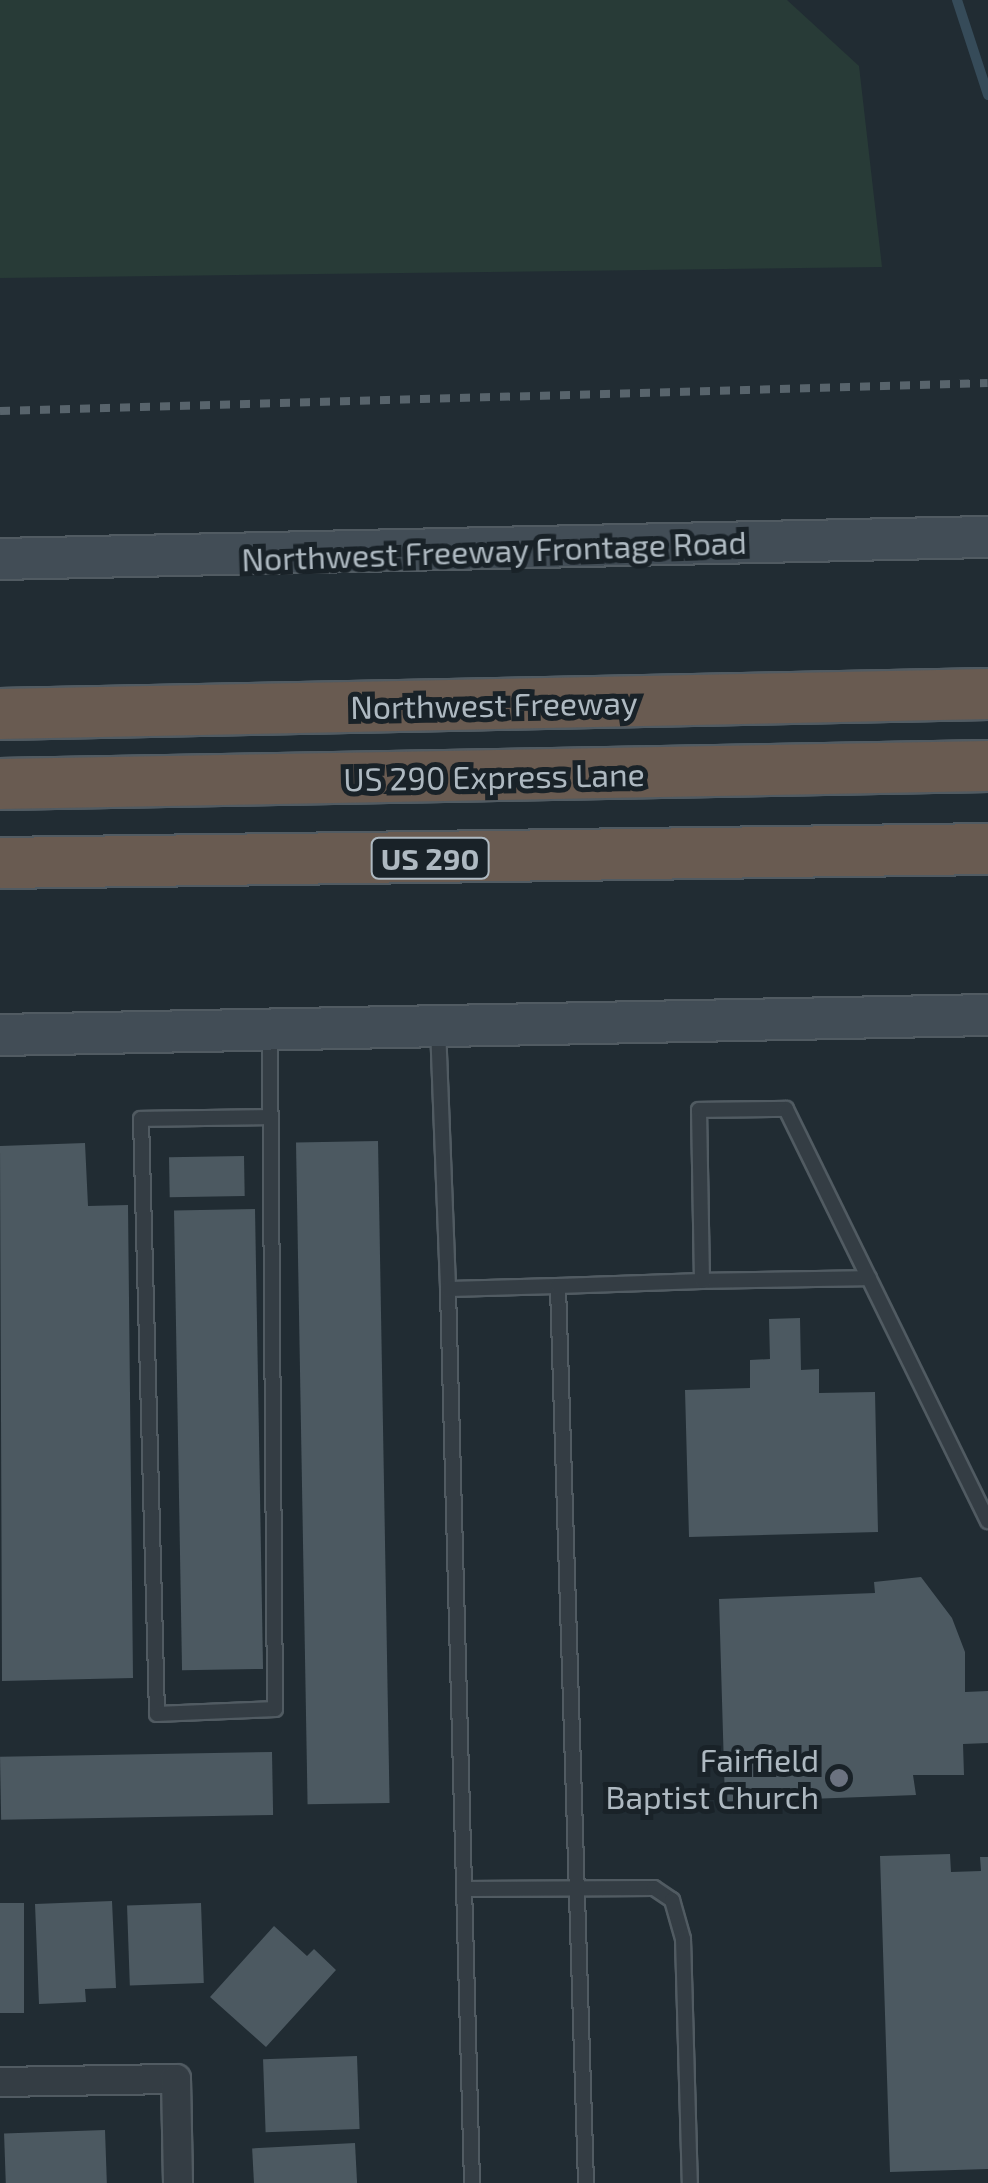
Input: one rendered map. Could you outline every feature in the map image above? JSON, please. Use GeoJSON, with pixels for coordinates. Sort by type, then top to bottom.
{"type":"FeatureCollection","features":[{"type":"Feature","properties":{"kind":"highway","name":"Northwest Freeway"},"geometry":{"type":"LineString","coordinates":[[0,714],[988,694]]}},
{"type":"Feature","properties":{"kind":"highway","name":"US 290 Express Lane"},"geometry":{"type":"LineString","coordinates":[[0,784],[988,766]]}},
{"type":"Feature","properties":{"kind":"highway","name":"US 290"},"geometry":{"type":"LineString","coordinates":[[0,863],[988,850]]}},
{"type":"Feature","properties":{"kind":"main road","name":"Northwest Freeway Frontage Road"},"geometry":{"type":"LineString","coordinates":[[0,559],[988,536]]}},
{"type":"Feature","properties":{"kind":"main road"},"geometry":{"type":"LineString","coordinates":[[0,1036],[988,1015]]}},
{"type":"Feature","properties":{"kind":"street"},"geometry":{"type":"LineString","coordinates":[[0,2082],[176,2079],[178,2183]]}},
{"type":"Feature","properties":{"kind":"lane"},"geometry":{"type":"LineString","coordinates":[[438,1026],[472,2183]]}},
{"type":"Feature","properties":{"kind":"lane"},"geometry":{"type":"LineString","coordinates":[[268,1117],[141,1119],[158,1714],[276,1709],[270,1030]]}},
{"type":"Feature","properties":{"kind":"lane"},"geometry":{"type":"LineString","coordinates":[[702,1281],[699,1110],[786,1109],[988,1521]]}},
{"type":"Feature","properties":{"kind":"lane"},"geometry":{"type":"LineString","coordinates":[[448,1289],[869,1278]]}},
{"type":"Feature","properties":{"kind":"lane"},"geometry":{"type":"LineString","coordinates":[[558,1286],[581,1887],[586,2183]]}},
{"type":"Feature","properties":{"kind":"lane"},"geometry":{"type":"LineString","coordinates":[[464,1890],[654,1888],[672,1900],[680,1920],[690,2183]]}},
{"type":"Feature","properties":{"kind":"green space"},"geometry":{"type":"Polygon","coordinates":[[[0,0],[787,0],[859,66],[882,267],[0,278],[0,0]]]}},
{"type":"Feature","properties":{"kind":"building"},"geometry":{"type":"Polygon","coordinates":[[[378,1141],[390,1803],[308,1804],[296,1142],[378,1141]]]}},
{"type":"Feature","properties":{"kind":"building"},"geometry":{"type":"Polygon","coordinates":[[[85,1143],[88,1206],[128,1205],[133,1678],[2,1681],[0,1146],[85,1143]]]}},
{"type":"Feature","properties":{"kind":"building"},"geometry":{"type":"Polygon","coordinates":[[[244,1156],[245,1196],[170,1197],[169,1157],[244,1156]]]}},
{"type":"Feature","properties":{"kind":"building"},"geometry":{"type":"Polygon","coordinates":[[[255,1209],[263,1669],[182,1670],[174,1210],[255,1209]]]}},
{"type":"Feature","properties":{"kind":"building"},"geometry":{"type":"Polygon","coordinates":[[[800,1318],[801,1370],[819,1369],[819,1393],[875,1392],[878,1532],[689,1537],[685,1390],[750,1388],[750,1360],[770,1359],[769,1319],[800,1318]]]}},
{"type":"Feature","properties":{"kind":"building"},"geometry":{"type":"Polygon","coordinates":[[[921,1577],[952,1618],[965,1652],[965,1692],[988,1691],[988,1743],[963,1744],[964,1775],[913,1775],[916,1795],[725,1802],[719,1599],[875,1593],[874,1582],[921,1577]]]}},
{"type":"Feature","properties":{"kind":"building"},"geometry":{"type":"Polygon","coordinates":[[[272,1752],[273,1815],[1,1820],[0,1757],[272,1752]]]}},
{"type":"Feature","properties":{"kind":"building"},"geometry":{"type":"Polygon","coordinates":[[[950,1854],[951,1872],[981,1871],[980,1857],[988,1857],[988,2169],[890,2172],[880,1856],[950,1854]]]}},
{"type":"Feature","properties":{"kind":"building"},"geometry":{"type":"Polygon","coordinates":[[[112,1901],[116,1988],[85,1989],[86,2002],[39,2004],[35,1904],[112,1901]]]}},
{"type":"Feature","properties":{"kind":"building"},"geometry":{"type":"Polygon","coordinates":[[[0,1903],[24,1903],[24,2013],[0,2013],[0,1903]]]}},
{"type":"Feature","properties":{"kind":"building"},"geometry":{"type":"Polygon","coordinates":[[[201,1903],[204,1983],[130,1986],[127,1906],[201,1903]]]}},
{"type":"Feature","properties":{"kind":"building"},"geometry":{"type":"Polygon","coordinates":[[[274,1926],[307,1956],[314,1949],[336,1970],[266,2047],[210,1997],[274,1926]]]}},
{"type":"Feature","properties":{"kind":"building"},"geometry":{"type":"Polygon","coordinates":[[[357,2056],[360,2129],[266,2132],[263,2059],[357,2056]]]}},
{"type":"Feature","properties":{"kind":"building"},"geometry":{"type":"Polygon","coordinates":[[[105,2130],[107,2183],[6,2183],[4,2134],[105,2130]]]}},
{"type":"Feature","properties":{"kind":"building"},"geometry":{"type":"Polygon","coordinates":[[[355,2143],[357,2183],[254,2183],[252,2148],[355,2143]]]}},
{"type":"Feature","properties":{"kind":"waterway"},"geometry":{"type":"LineString","coordinates":[[957,0],[988,95]]}},
{"type":"Feature","properties":{"kind":"railway"},"geometry":{"type":"LineString","coordinates":[[0,411],[988,383]]}},
{"type":"Feature","properties":{"kind":"place","name":"Fairfield Baptist Church"},"geometry":{"type":"Point","coordinates":[839,1778]}}]}
